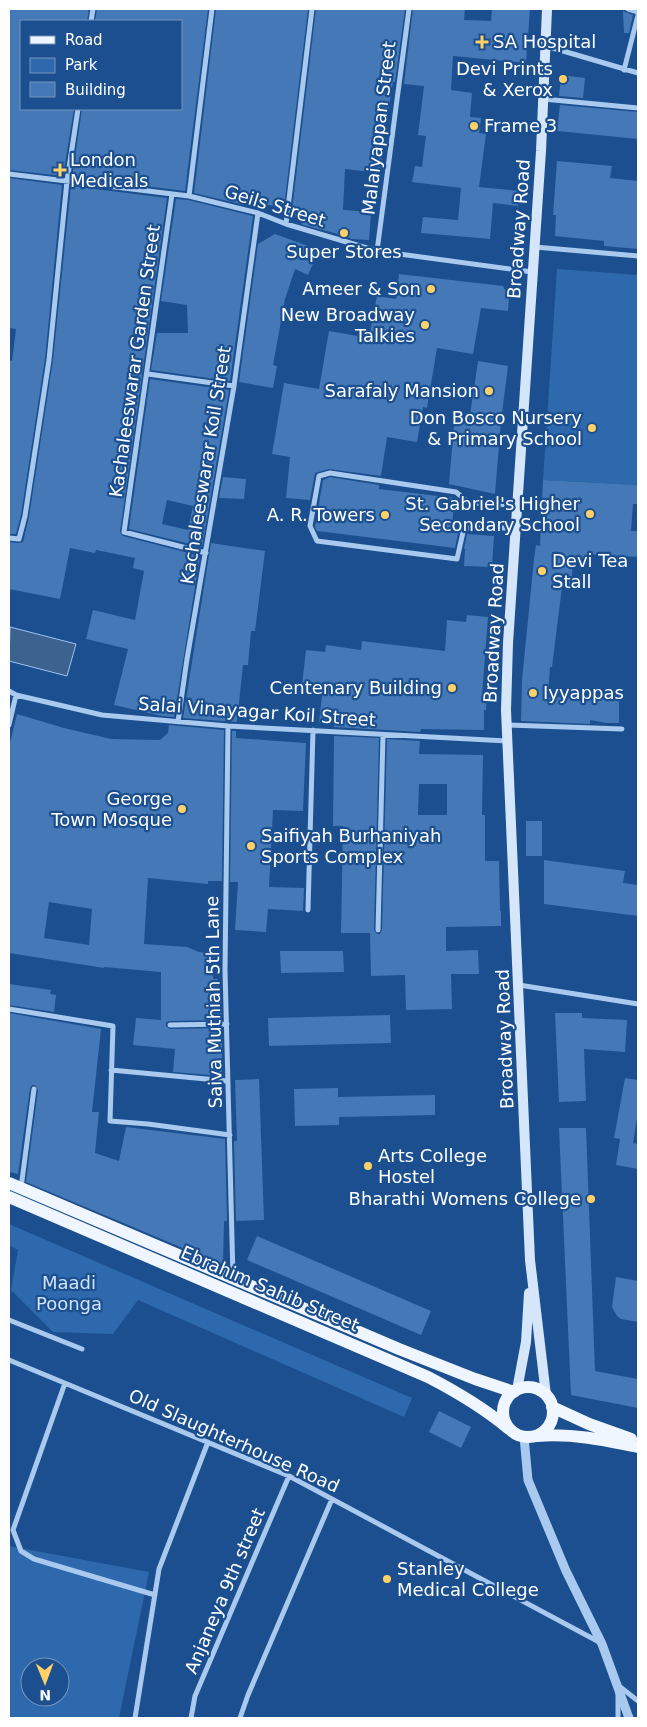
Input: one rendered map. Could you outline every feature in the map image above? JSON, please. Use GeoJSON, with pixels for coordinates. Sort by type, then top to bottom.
{"type":"FeatureCollection","features":[{"type":"Feature","properties":{"kind":"main road","name":"Broadway Road"},"geometry":{"type":"LineString","coordinates":[[546,1396],[530,1260],[506,726],[506,689],[533,272],[547,9]]}},
{"type":"Feature","properties":{"kind":"main road","name":"Ebrahim Sahib Street"},"geometry":{"type":"LineString","coordinates":[[15,1185],[398,1349],[475,1379],[516,1391]]}},
{"type":"Feature","properties":{"kind":"main road","name":"Ebrahim Sahib Street"},"geometry":{"type":"LineString","coordinates":[[9,1197],[428,1377],[476,1404],[509,1429]]}},
{"type":"Feature","properties":{"kind":"main road","name":"Broadway Road"},"geometry":{"type":"LineString","coordinates":[[516,1391],[526,1342],[530,1260]]}},
{"type":"Feature","properties":{"kind":"main road"},"geometry":{"type":"LineString","coordinates":[[528,1437],[539,1434],[550,1423],[552,1416],[552,1407],[546,1396],[538,1390],[530,1388],[516,1391],[508,1398],[504,1405],[503,1414],[505,1422],[509,1429],[516,1434],[528,1437],[550,1435],[573,1436],[638,1447]]}},
{"type":"Feature","properties":{"kind":"main road"},"geometry":{"type":"LineString","coordinates":[[552,1407],[589,1424],[638,1442]]}},
{"type":"Feature","properties":{"kind":"street"},"geometry":{"type":"LineString","coordinates":[[189,196],[212,9]]}},
{"type":"Feature","properties":{"kind":"street"},"geometry":{"type":"LineString","coordinates":[[286,224],[312,9]]}},
{"type":"Feature","properties":{"kind":"street","name":"Malaiyappan Street"},"geometry":{"type":"LineString","coordinates":[[377,251],[408,9]]}},
{"type":"Feature","properties":{"kind":"street"},"geometry":{"type":"LineString","coordinates":[[624,70],[638,13],[628,9]]}},
{"type":"Feature","properties":{"kind":"street"},"geometry":{"type":"LineString","coordinates":[[546,46],[638,73]]}},
{"type":"Feature","properties":{"kind":"street"},"geometry":{"type":"LineString","coordinates":[[543,99],[638,108]]}},
{"type":"Feature","properties":{"kind":"street"},"geometry":{"type":"LineString","coordinates":[[9,538],[19,539],[25,516],[49,360],[68,181],[78,110]]}},
{"type":"Feature","properties":{"kind":"street","name":"Geils Street"},"geometry":{"type":"LineString","coordinates":[[9,174],[189,196],[258,213],[286,224],[377,251],[533,272]]}},
{"type":"Feature","properties":{"kind":"street","name":"Kachaleeswarar Garden Street"},"geometry":{"type":"LineString","coordinates":[[172,194],[148,374],[124,532],[206,553]]}},
{"type":"Feature","properties":{"kind":"street","name":"Kachaleeswarar Koil Street"},"geometry":{"type":"LineString","coordinates":[[178,722],[234,386],[258,213]]}},
{"type":"Feature","properties":{"kind":"street"},"geometry":{"type":"LineString","coordinates":[[534,247],[638,256]]}},
{"type":"Feature","properties":{"kind":"street"},"geometry":{"type":"LineString","coordinates":[[148,374],[234,386]]}},
{"type":"Feature","properties":{"kind":"street"},"geometry":{"type":"LineString","coordinates":[[516,528],[464,528],[457,559],[317,541],[310,526],[319,476],[330,473],[456,492],[469,502],[518,505]]}},
{"type":"Feature","properties":{"kind":"street","name":"Salai Vinayagar Koil Street"},"geometry":{"type":"LineString","coordinates":[[9,691],[16,695],[102,715],[228,726],[507,741]]}},
{"type":"Feature","properties":{"kind":"street"},"geometry":{"type":"LineString","coordinates":[[9,725],[16,695]]}},
{"type":"Feature","properties":{"kind":"street","name":"Saiva Muthiah 5th Lane"},"geometry":{"type":"LineString","coordinates":[[228,726],[225,960],[233,1277]]}},
{"type":"Feature","properties":{"kind":"street"},"geometry":{"type":"LineString","coordinates":[[506,726],[622,730]]}},
{"type":"Feature","properties":{"kind":"street"},"geometry":{"type":"LineString","coordinates":[[308,910],[313,730]]}},
{"type":"Feature","properties":{"kind":"street"},"geometry":{"type":"LineString","coordinates":[[378,930],[383,735]]}},
{"type":"Feature","properties":{"kind":"street"},"geometry":{"type":"LineString","coordinates":[[519,985],[638,1004]]}},
{"type":"Feature","properties":{"kind":"street"},"geometry":{"type":"LineString","coordinates":[[9,1008],[113,1026],[110,1121],[230,1135]]}},
{"type":"Feature","properties":{"kind":"street"},"geometry":{"type":"LineString","coordinates":[[170,1025],[227,1024]]}},
{"type":"Feature","properties":{"kind":"street"},"geometry":{"type":"LineString","coordinates":[[111,1070],[227,1081]]}},
{"type":"Feature","properties":{"kind":"street"},"geometry":{"type":"LineString","coordinates":[[15,1185],[34,1088]]}},
{"type":"Feature","properties":{"kind":"street"},"geometry":{"type":"LineString","coordinates":[[9,1320],[82,1349]]}},
{"type":"Feature","properties":{"kind":"street","name":"Old Slaughterhouse Road"},"geometry":{"type":"LineString","coordinates":[[9,1360],[288,1476],[602,1644]]}},
{"type":"Feature","properties":{"kind":"street"},"geometry":{"type":"LineString","coordinates":[[65,1383],[13,1530],[20,1551],[34,1559],[155,1595]]}},
{"type":"Feature","properties":{"kind":"street"},"geometry":{"type":"LineString","coordinates":[[528,1437],[528,1480],[566,1571],[602,1644],[629,1718]]}},
{"type":"Feature","properties":{"kind":"street"},"geometry":{"type":"LineString","coordinates":[[135,1718],[159,1569],[208,1442]]}},
{"type":"Feature","properties":{"kind":"street","name":"Anjaneya 9th street"},"geometry":{"type":"LineString","coordinates":[[190,1718],[195,1696],[288,1476]]}},
{"type":"Feature","properties":{"kind":"street"},"geometry":{"type":"LineString","coordinates":[[240,1718],[251,1686],[332,1499]]}},
{"type":"Feature","properties":{"kind":"street"},"geometry":{"type":"LineString","coordinates":[[617,1684],[638,1701]]}},
{"type":"Feature","properties":{"kind":"street"},"geometry":{"type":"LineString","coordinates":[[617,1684],[618,1718]]}},
{"type":"Feature","properties":{"kind":"green space","name":"Don Bosco Nursery & Primary School"},"geometry":{"type":"Polygon","coordinates":[[[557,269],[638,275],[638,485],[543,480],[557,269]]]}},
{"type":"Feature","properties":{"kind":"green space","name":"Maadi Poonga"},"geometry":{"type":"Polygon","coordinates":[[[9,1224],[412,1398],[404,1417],[138,1300],[113,1334],[53,1332],[11,1290],[18,1250],[9,1245],[9,1224]]]}},
{"type":"Feature","properties":{"kind":"green space"},"geometry":{"type":"Polygon","coordinates":[[[9,1546],[149,1572],[119,1718],[9,1718],[9,1546]]]}},
{"type":"Feature","properties":{"kind":"shaded area"},"geometry":{"type":"Polygon","coordinates":[[[10,627],[76,644],[67,676],[9,661],[10,627]]]}},
{"type":"Feature","properties":{"kind":"building"},"geometry":{"type":"Polygon","coordinates":[[[9,9],[89,9],[87,20],[20,20],[20,110],[74,110],[63,176],[9,170],[9,9]]]}},
{"type":"Feature","properties":{"kind":"building"},"geometry":{"type":"Polygon","coordinates":[[[97,9],[208,9],[185,191],[72,177],[82,110],[182,110],[182,20],[95,20],[97,9]]]}},
{"type":"Feature","properties":{"kind":"building"},"geometry":{"type":"Polygon","coordinates":[[[216,9],[308,9],[285,199],[275,206],[258,203],[257,208],[194,193],[216,9]]]}},
{"type":"Feature","properties":{"kind":"building"},"geometry":{"type":"Polygon","coordinates":[[[316,9],[405,9],[380,173],[345,169],[343,210],[371,212],[369,240],[351,239],[303,225],[293,214],[292,210],[316,9]]]}},
{"type":"Feature","properties":{"kind":"building"},"geometry":{"type":"Polygon","coordinates":[[[413,9],[465,9],[464,20],[491,21],[492,9],[530,9],[526,63],[453,56],[451,90],[472,93],[470,117],[481,118],[479,133],[486,134],[479,187],[519,191],[518,206],[493,203],[490,239],[421,233],[423,217],[458,220],[461,188],[412,182],[415,166],[422,167],[426,136],[418,135],[424,86],[404,84],[413,9]]]}},
{"type":"Feature","properties":{"kind":"building"},"geometry":{"type":"Polygon","coordinates":[[[623,11],[633,15],[629,33],[624,33],[623,11]]]}},
{"type":"Feature","properties":{"kind":"building"},"geometry":{"type":"Polygon","coordinates":[[[561,75],[585,78],[583,98],[559,96],[561,75]]]}},
{"type":"Feature","properties":{"kind":"building"},"geometry":{"type":"Polygon","coordinates":[[[560,105],[638,112],[638,139],[557,131],[560,105]]]}},
{"type":"Feature","properties":{"kind":"building"},"geometry":{"type":"Polygon","coordinates":[[[557,161],[612,166],[610,178],[638,181],[638,249],[604,246],[604,241],[555,236],[556,215],[553,215],[557,161]]]}},
{"type":"Feature","properties":{"kind":"building"},"geometry":{"type":"Polygon","coordinates":[[[9,178],[62,185],[45,359],[21,515],[16,534],[9,534],[9,360],[12,361],[16,329],[9,328],[9,178]]]}},
{"type":"Feature","properties":{"kind":"building"},"geometry":{"type":"Polygon","coordinates":[[[71,186],[167,198],[120,532],[123,536],[200,556],[174,717],[114,705],[128,649],[86,639],[93,610],[135,620],[144,571],[133,568],[135,558],[96,550],[95,553],[70,548],[60,599],[9,589],[9,542],[23,542],[29,517],[53,360],[71,186]]]}},
{"type":"Feature","properties":{"kind":"building"},"geometry":{"type":"Polygon","coordinates":[[[176,199],[188,200],[253,216],[230,381],[151,370],[157,333],[188,333],[187,305],[161,301],[176,199]]]}},
{"type":"Feature","properties":{"kind":"building"},"geometry":{"type":"Polygon","coordinates":[[[275,234],[319,250],[308,275],[295,269],[285,299],[273,365],[277,366],[273,388],[239,382],[258,244],[275,234]]]}},
{"type":"Feature","properties":{"kind":"building"},"geometry":{"type":"Polygon","coordinates":[[[399,274],[503,286],[509,297],[508,311],[481,308],[473,354],[437,348],[427,408],[423,407],[417,442],[387,437],[381,476],[329,469],[315,473],[310,500],[286,498],[290,457],[272,454],[284,383],[319,389],[329,331],[369,338],[377,296],[396,299],[399,274]]]}},
{"type":"Feature","properties":{"kind":"building"},"geometry":{"type":"Polygon","coordinates":[[[478,361],[508,366],[495,494],[449,484],[455,413],[470,415],[478,361]]]}},
{"type":"Feature","properties":{"kind":"building"},"geometry":{"type":"Polygon","coordinates":[[[150,379],[229,390],[202,547],[129,529],[150,379]],[[167,500],[162,524],[188,530],[193,506],[167,500]]]}},
{"type":"Feature","properties":{"kind":"building"},"geometry":{"type":"Polygon","coordinates":[[[223,477],[246,479],[244,499],[219,498],[223,477]]]}},
{"type":"Feature","properties":{"kind":"building","name":"A. R. Towers"},"geometry":{"type":"Polygon","coordinates":[[[330,477],[379,485],[379,489],[455,498],[451,533],[458,533],[455,548],[317,531],[315,527],[323,480],[330,477]]]}},
{"type":"Feature","properties":{"kind":"building"},"geometry":{"type":"Polygon","coordinates":[[[543,480],[638,485],[638,504],[633,504],[631,531],[638,531],[638,557],[588,554],[588,561],[573,560],[571,589],[562,587],[552,667],[550,667],[548,697],[619,699],[619,723],[590,720],[590,724],[521,721],[522,680],[534,559],[536,545],[540,546],[543,480]]]}},
{"type":"Feature","properties":{"kind":"building"},"geometry":{"type":"Polygon","coordinates":[[[467,534],[494,536],[492,567],[464,566],[464,549],[467,534]]]}},
{"type":"Feature","properties":{"kind":"building"},"geometry":{"type":"Polygon","coordinates":[[[211,543],[265,551],[255,631],[251,631],[248,665],[243,665],[237,722],[183,718],[211,543]]]}},
{"type":"Feature","properties":{"kind":"building"},"geometry":{"type":"Polygon","coordinates":[[[467,615],[488,617],[482,696],[487,696],[486,710],[484,710],[484,730],[421,729],[420,732],[334,727],[334,723],[319,722],[323,687],[302,685],[306,650],[325,652],[326,645],[361,650],[362,641],[445,651],[447,620],[466,622],[467,615]]]}},
{"type":"Feature","properties":{"kind":"building"},"geometry":{"type":"Polygon","coordinates":[[[17,714],[111,739],[160,740],[168,733],[169,725],[224,730],[222,881],[208,881],[208,884],[148,878],[144,944],[187,947],[199,952],[215,954],[213,979],[218,979],[218,993],[221,993],[222,1020],[170,1021],[166,1022],[166,1026],[170,1029],[222,1028],[222,1076],[173,1072],[175,1049],[133,1045],[136,1018],[161,1020],[161,972],[104,968],[9,953],[9,747],[17,714]],[[49,902],[44,938],[89,945],[92,909],[49,902]]]}},
{"type":"Feature","properties":{"kind":"building","name":"Saifiyah Burhaniyah Sports Complex"},"geometry":{"type":"Polygon","coordinates":[[[232,731],[236,731],[236,738],[306,743],[303,811],[273,810],[269,887],[304,888],[303,911],[268,909],[266,932],[235,930],[238,882],[230,882],[232,731]]]}},
{"type":"Feature","properties":{"kind":"building"},"geometry":{"type":"Polygon","coordinates":[[[334,736],[379,738],[374,930],[377,934],[380,934],[382,930],[387,739],[420,741],[419,754],[483,755],[482,815],[485,815],[485,861],[499,861],[501,926],[446,927],[446,951],[478,950],[479,974],[451,974],[452,1009],[406,1010],[405,975],[371,976],[370,933],[341,933],[343,826],[333,826],[334,736]],[[419,784],[418,815],[447,815],[447,784],[419,784]]]}},
{"type":"Feature","properties":{"kind":"building"},"geometry":{"type":"Polygon","coordinates":[[[526,821],[542,821],[542,856],[526,856],[526,821]]]}},
{"type":"Feature","properties":{"kind":"building"},"geometry":{"type":"Polygon","coordinates":[[[544,860],[625,871],[623,883],[638,885],[638,916],[544,904],[544,860]]]}},
{"type":"Feature","properties":{"kind":"building"},"geometry":{"type":"Polygon","coordinates":[[[280,951],[343,951],[344,972],[281,973],[280,951]]]}},
{"type":"Feature","properties":{"kind":"building"},"geometry":{"type":"Polygon","coordinates":[[[9,984],[51,990],[50,994],[56,995],[54,1012],[9,1005],[9,984]]]}},
{"type":"Feature","properties":{"kind":"building"},"geometry":{"type":"Polygon","coordinates":[[[9,1013],[101,1029],[92,1112],[99,1112],[95,1153],[119,1161],[126,1127],[225,1139],[227,1221],[224,1221],[223,1265],[26,1182],[38,1090],[35,1085],[32,1085],[30,1088],[18,1174],[9,1172],[9,1013]]]}},
{"type":"Feature","properties":{"kind":"building"},"geometry":{"type":"Polygon","coordinates":[[[555,1013],[582,1013],[582,1018],[627,1020],[625,1052],[584,1049],[586,1101],[559,1102],[555,1013]]]}},
{"type":"Feature","properties":{"kind":"building"},"geometry":{"type":"Polygon","coordinates":[[[390,1015],[391,1043],[269,1046],[268,1018],[390,1015]]]}},
{"type":"Feature","properties":{"kind":"building"},"geometry":{"type":"Polygon","coordinates":[[[625,1078],[638,1080],[638,1112],[633,1143],[638,1144],[638,1169],[616,1165],[620,1139],[614,1138],[625,1078]]]}},
{"type":"Feature","properties":{"kind":"building"},"geometry":{"type":"Polygon","coordinates":[[[259,1079],[264,1220],[236,1221],[234,1141],[237,1141],[235,1080],[259,1079]]]}},
{"type":"Feature","properties":{"kind":"building"},"geometry":{"type":"Polygon","coordinates":[[[338,1088],[338,1097],[435,1095],[435,1115],[339,1117],[339,1125],[295,1126],[294,1089],[338,1088]]]}},
{"type":"Feature","properties":{"kind":"building"},"geometry":{"type":"Polygon","coordinates":[[[559,1128],[586,1128],[595,1371],[638,1379],[638,1408],[571,1395],[559,1128]]]}},
{"type":"Feature","properties":{"kind":"building"},"geometry":{"type":"Polygon","coordinates":[[[257,1236],[431,1311],[421,1335],[247,1260],[257,1236]]]}},
{"type":"Feature","properties":{"kind":"building"},"geometry":{"type":"Polygon","coordinates":[[[616,1277],[638,1281],[638,1322],[621,1319],[612,1307],[616,1277]]]}},
{"type":"Feature","properties":{"kind":"building"},"geometry":{"type":"Polygon","coordinates":[[[439,1411],[471,1427],[461,1448],[429,1432],[439,1411]]]}},
{"type":"Feature","properties":{"kind":"place","name":"SA Hospital"},"geometry":{"type":"Point","coordinates":[482,42]}},
{"type":"Feature","properties":{"kind":"place","name":"Devi Prints & Xerox"},"geometry":{"type":"Point","coordinates":[563,79]}},
{"type":"Feature","properties":{"kind":"place","name":"Frame 3"},"geometry":{"type":"Point","coordinates":[474,126]}},
{"type":"Feature","properties":{"kind":"place","name":"London Medicals"},"geometry":{"type":"Point","coordinates":[60,170]}},
{"type":"Feature","properties":{"kind":"place","name":"Super Stores"},"geometry":{"type":"Point","coordinates":[344,233]}},
{"type":"Feature","properties":{"kind":"place","name":"Ameer & Son"},"geometry":{"type":"Point","coordinates":[431,289]}},
{"type":"Feature","properties":{"kind":"place","name":"New Broadway Talkies"},"geometry":{"type":"Point","coordinates":[425,325]}},
{"type":"Feature","properties":{"kind":"place","name":"Sarafaly Mansion"},"geometry":{"type":"Point","coordinates":[489,391]}},
{"type":"Feature","properties":{"kind":"place","name":"Don Bosco Nursery & Primary School"},"geometry":{"type":"Point","coordinates":[592,428]}},
{"type":"Feature","properties":{"kind":"place","name":"St. Gabriel's Higher Secondary School"},"geometry":{"type":"Point","coordinates":[590,514]}},
{"type":"Feature","properties":{"kind":"place","name":"A. R. Towers"},"geometry":{"type":"Point","coordinates":[385,515]}},
{"type":"Feature","properties":{"kind":"place","name":"Devi Tea Stall"},"geometry":{"type":"Point","coordinates":[542,571]}},
{"type":"Feature","properties":{"kind":"place","name":"Centenary Building"},"geometry":{"type":"Point","coordinates":[452,688]}},
{"type":"Feature","properties":{"kind":"place","name":"Iyyappas"},"geometry":{"type":"Point","coordinates":[533,693]}},
{"type":"Feature","properties":{"kind":"place","name":"George Town Mosque"},"geometry":{"type":"Point","coordinates":[182,809]}},
{"type":"Feature","properties":{"kind":"place","name":"Saifiyah Burhaniyah Sports Complex"},"geometry":{"type":"Point","coordinates":[251,846]}},
{"type":"Feature","properties":{"kind":"place","name":"Arts College Hostel"},"geometry":{"type":"Point","coordinates":[368,1166]}},
{"type":"Feature","properties":{"kind":"place","name":"Bharathi Womens College"},"geometry":{"type":"Point","coordinates":[591,1199]}},
{"type":"Feature","properties":{"kind":"place","name":"Stanley Medical College"},"geometry":{"type":"Point","coordinates":[387,1579]}}]}
